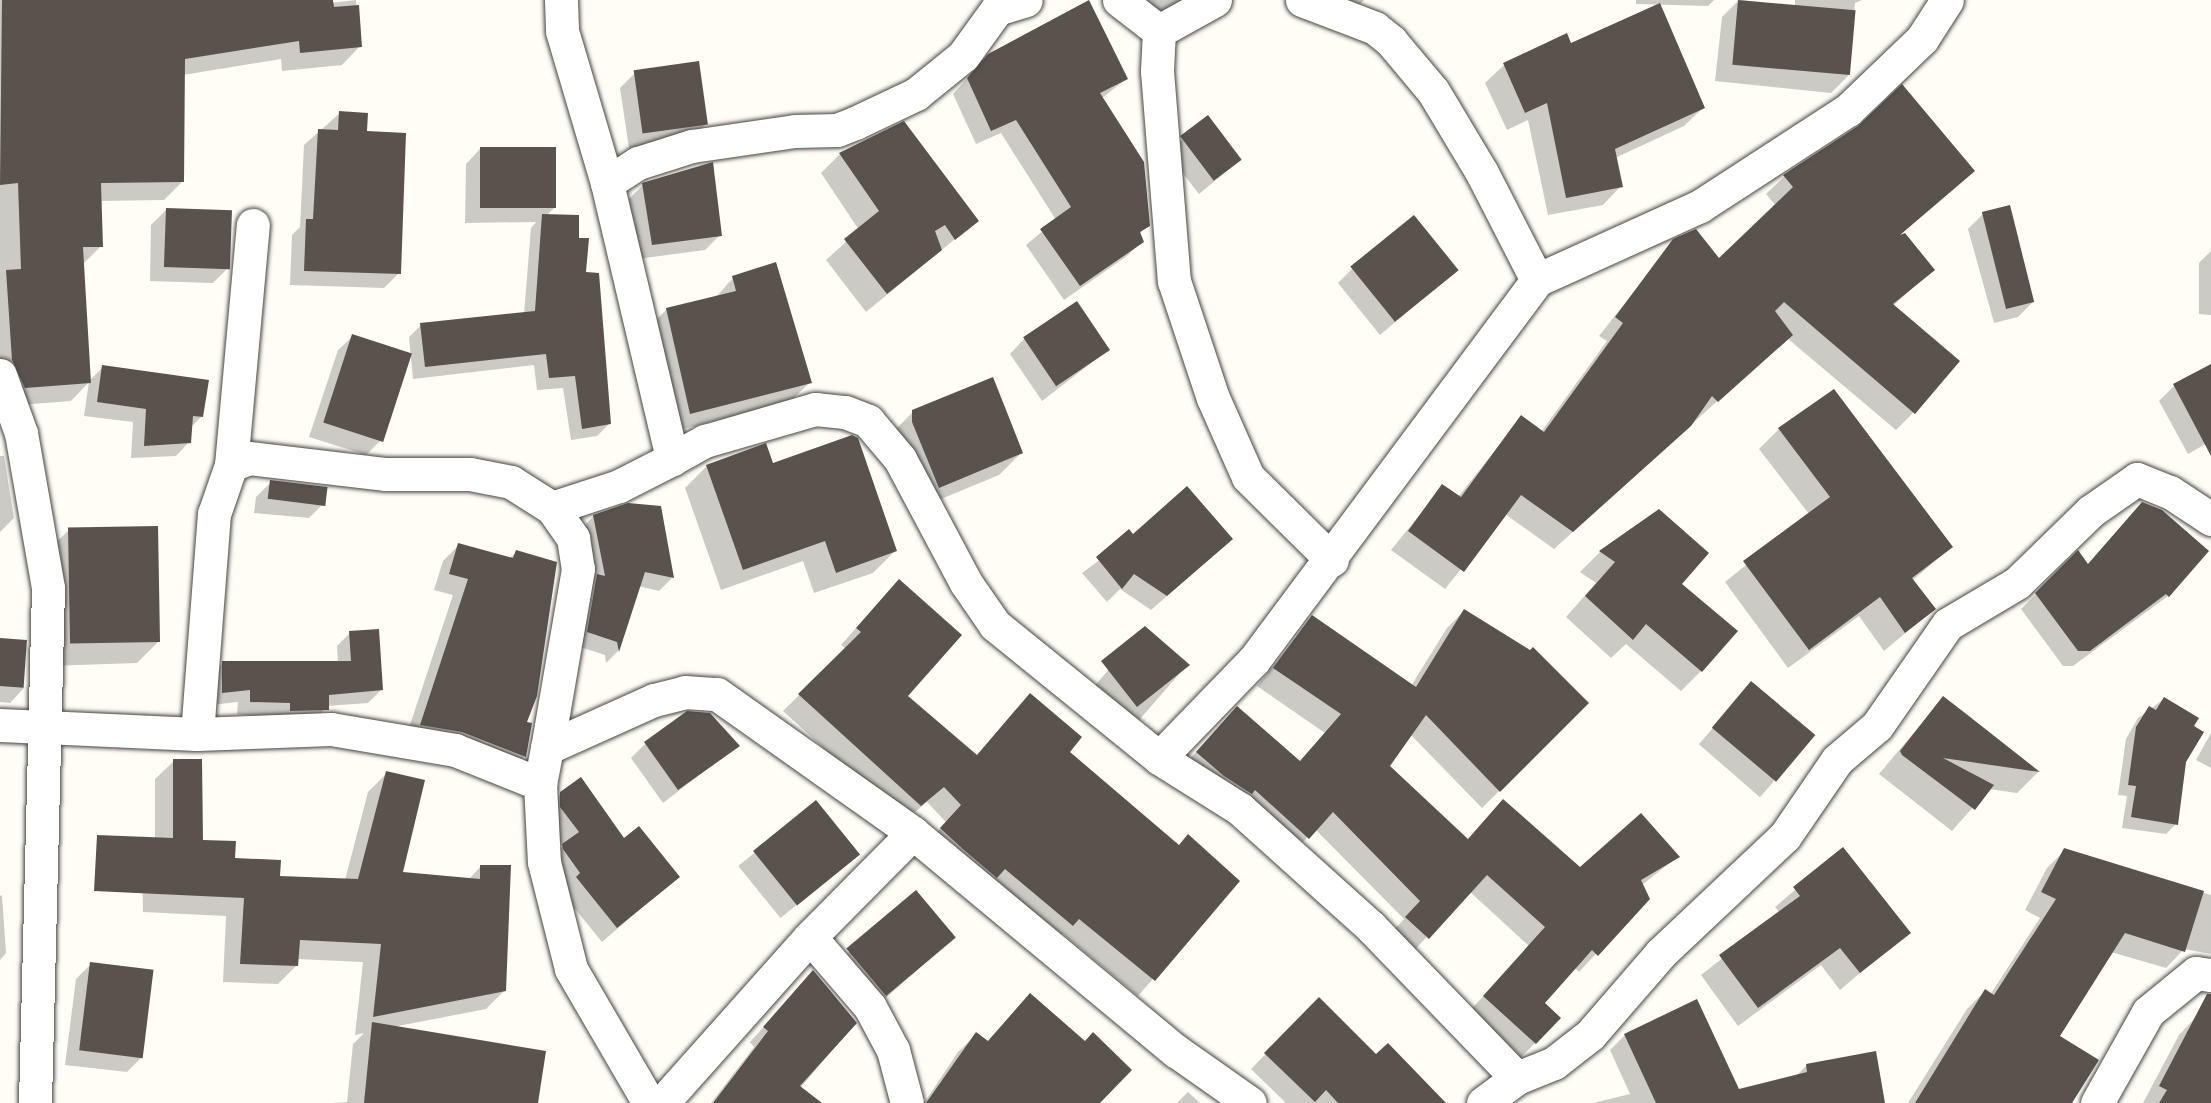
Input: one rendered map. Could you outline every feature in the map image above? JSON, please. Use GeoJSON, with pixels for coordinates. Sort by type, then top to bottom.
{"type":"FeatureCollection","features":[{"type":"Feature","properties":{"kind":"street"},"geometry":{"type":"LineString","coordinates":[[561,0],[562,31],[607,183],[672,459]]}},
{"type":"Feature","properties":{"kind":"street"},"geometry":{"type":"LineString","coordinates":[[1119,0],[1159,31]]}},
{"type":"Feature","properties":{"kind":"street"},"geometry":{"type":"LineString","coordinates":[[1159,31],[1215,0]]}},
{"type":"Feature","properties":{"kind":"street"},"geometry":{"type":"LineString","coordinates":[[1303,0],[1375,29],[1391,41],[1433,91],[1482,173],[1537,280]]}},
{"type":"Feature","properties":{"kind":"street"},"geometry":{"type":"LineString","coordinates":[[1159,758],[1254,660],[1332,560],[1537,280],[1700,206],[1848,110],[1922,39],[1947,0]]}},
{"type":"Feature","properties":{"kind":"street"},"geometry":{"type":"LineString","coordinates":[[607,183],[638,163],[692,146],[795,131],[837,130],[855,123],[916,94],[963,56],[1006,3]]}},
{"type":"Feature","properties":{"kind":"street"},"geometry":{"type":"LineString","coordinates":[[1159,31],[1157,71],[1173,267],[1183,307],[1213,398],[1248,477],[1332,560]]}},
{"type":"Feature","properties":{"kind":"street"},"geometry":{"type":"LineString","coordinates":[[197,734],[214,514],[232,465],[254,225]]}},
{"type":"Feature","properties":{"kind":"street"},"geometry":{"type":"LineString","coordinates":[[0,375],[21,433],[48,588],[35,1103]]}},
{"type":"Feature","properties":{"kind":"street"},"geometry":{"type":"LineString","coordinates":[[552,508],[619,486],[705,441],[815,409],[845,412],[867,421],[900,458],[966,583],[995,625],[1159,758],[1240,809],[1371,927],[1517,1078]]}},
{"type":"Feature","properties":{"kind":"street"},"geometry":{"type":"LineString","coordinates":[[232,465],[249,458],[386,474],[470,474],[511,482],[552,508],[573,538],[578,569],[540,784],[544,862],[571,969],[649,1103]]}},
{"type":"Feature","properties":{"kind":"street"},"geometry":{"type":"LineString","coordinates":[[1483,1103],[1517,1078],[1554,1063],[1590,1035],[1661,953],[1785,836],[1837,760],[1877,726],[1948,624],[2017,583],[2091,511],[2137,479],[2169,492],[2211,519]]}},
{"type":"Feature","properties":{"kind":"street"},"geometry":{"type":"LineString","coordinates":[[547,748],[654,700],[685,692],[717,694],[914,833],[1176,1051],[1250,1103]]}},
{"type":"Feature","properties":{"kind":"street"},"geometry":{"type":"LineString","coordinates":[[0,725],[197,734],[331,729],[456,750],[540,784]]}},
{"type":"Feature","properties":{"kind":"street"},"geometry":{"type":"LineString","coordinates":[[662,1103],[810,937],[914,833]]}},
{"type":"Feature","properties":{"kind":"street"},"geometry":{"type":"LineString","coordinates":[[810,937],[870,1007],[893,1049],[907,1103]]}},
{"type":"Feature","properties":{"kind":"street"},"geometry":{"type":"LineString","coordinates":[[2097,1103],[2148,1012],[2196,973],[2211,975]]}},
{"type":"Feature","properties":{"kind":"building"},"geometry":{"type":"Polygon","coordinates":[[[2,0],[333,0],[334,7],[359,5],[362,47],[300,53],[299,41],[185,59],[184,182],[101,183],[103,247],[83,247],[91,383],[25,388],[12,360],[6,270],[21,269],[18,183],[0,185],[2,0]]]}},
{"type":"Feature","properties":{"kind":"building"},"geometry":{"type":"Polygon","coordinates":[[[1089,0],[1128,79],[1100,93],[1144,162],[1150,226],[1140,232],[1144,242],[1080,286],[1040,229],[1071,207],[1016,120],[991,131],[967,78],[988,54],[1089,0]]]}},
{"type":"Feature","properties":{"kind":"building"},"geometry":{"type":"Polygon","coordinates":[[[1738,0],[1856,10],[1850,75],[1732,65],[1738,0]]]}},
{"type":"Feature","properties":{"kind":"building"},"geometry":{"type":"Polygon","coordinates":[[[1660,3],[1705,108],[1615,149],[1623,187],[1566,198],[1547,103],[1525,113],[1503,63],[1567,33],[1571,43],[1660,3]]]}},
{"type":"Feature","properties":{"kind":"building"},"geometry":{"type":"Polygon","coordinates":[[[699,61],[708,124],[643,134],[634,70],[699,61]]]}},
{"type":"Feature","properties":{"kind":"building"},"geometry":{"type":"Polygon","coordinates":[[[1902,84],[1975,171],[1900,235],[1905,233],[1935,270],[1893,304],[1960,361],[1915,414],[1784,302],[1775,311],[1793,335],[1718,402],[1712,396],[1691,426],[1573,532],[1521,495],[1464,572],[1408,531],[1442,484],[1461,497],[1521,415],[1544,432],[1623,323],[1615,317],[1673,239],[1696,229],[1719,258],[1793,187],[1783,175],[1858,126],[1902,84]]]}},
{"type":"Feature","properties":{"kind":"building"},"geometry":{"type":"Polygon","coordinates":[[[339,111],[368,113],[367,131],[406,133],[401,274],[304,271],[306,219],[313,219],[318,129],[338,130],[339,111]]]}},
{"type":"Feature","properties":{"kind":"building"},"geometry":{"type":"Polygon","coordinates":[[[1208,115],[1242,160],[1214,181],[1180,136],[1208,115]]]}},
{"type":"Feature","properties":{"kind":"building"},"geometry":{"type":"Polygon","coordinates":[[[904,121],[979,221],[955,240],[945,225],[935,231],[942,250],[887,294],[844,239],[879,211],[839,153],[904,121]]]}},
{"type":"Feature","properties":{"kind":"building"},"geometry":{"type":"Polygon","coordinates":[[[480,147],[556,147],[556,208],[480,208],[480,147]]]}},
{"type":"Feature","properties":{"kind":"building"},"geometry":{"type":"Polygon","coordinates":[[[713,162],[722,236],[652,245],[642,183],[713,162]]]}},
{"type":"Feature","properties":{"kind":"building"},"geometry":{"type":"Polygon","coordinates":[[[2010,205],[2034,302],[2006,309],[1982,212],[2010,205]]]}},
{"type":"Feature","properties":{"kind":"building"},"geometry":{"type":"Polygon","coordinates":[[[166,208],[232,210],[230,269],[164,267],[166,208]]]}},
{"type":"Feature","properties":{"kind":"building"},"geometry":{"type":"Polygon","coordinates":[[[542,214],[579,215],[579,238],[589,238],[586,272],[599,273],[611,424],[582,429],[575,376],[549,378],[546,354],[425,367],[420,323],[535,311],[542,214]]]}},
{"type":"Feature","properties":{"kind":"building"},"geometry":{"type":"Polygon","coordinates":[[[1414,215],[1459,270],[1395,322],[1350,267],[1414,215]]]}},
{"type":"Feature","properties":{"kind":"building"},"geometry":{"type":"Polygon","coordinates":[[[776,262],[812,383],[690,414],[666,308],[736,291],[732,276],[776,262]]]}},
{"type":"Feature","properties":{"kind":"building"},"geometry":{"type":"Polygon","coordinates":[[[1077,301],[1110,350],[1056,386],[1023,337],[1077,301]]]}},
{"type":"Feature","properties":{"kind":"building"},"geometry":{"type":"Polygon","coordinates":[[[352,334],[412,353],[383,442],[323,422],[352,334]]]}},
{"type":"Feature","properties":{"kind":"building"},"geometry":{"type":"Polygon","coordinates":[[[2211,364],[2211,456],[2173,384],[2211,364]]]}},
{"type":"Feature","properties":{"kind":"building"},"geometry":{"type":"Polygon","coordinates":[[[102,365],[209,380],[203,417],[193,416],[191,443],[144,446],[146,409],[97,402],[102,365]]]}},
{"type":"Feature","properties":{"kind":"building"},"geometry":{"type":"Polygon","coordinates":[[[993,377],[1023,453],[939,488],[912,422],[912,410],[993,377]]]}},
{"type":"Feature","properties":{"kind":"building"},"geometry":{"type":"Polygon","coordinates":[[[1834,389],[1953,547],[1912,578],[1936,609],[1905,633],[1880,597],[1809,650],[1743,561],[1830,497],[1778,428],[1834,389]]]}},
{"type":"Feature","properties":{"kind":"building"},"geometry":{"type":"Polygon","coordinates":[[[852,435],[858,438],[897,551],[836,573],[825,541],[743,570],[706,465],[766,443],[773,463],[852,435]]]}},
{"type":"Feature","properties":{"kind":"building"},"geometry":{"type":"Polygon","coordinates":[[[270,480],[328,487],[325,506],[268,499],[270,480]]]}},
{"type":"Feature","properties":{"kind":"building"},"geometry":{"type":"Polygon","coordinates":[[[1187,486],[1233,539],[1167,596],[1134,574],[1122,589],[1096,557],[1129,529],[1133,534],[1187,486]]]}},
{"type":"Feature","properties":{"kind":"building"},"geometry":{"type":"Polygon","coordinates":[[[2142,502],[2162,510],[2209,551],[2169,597],[2166,594],[2090,651],[2078,651],[2035,593],[2078,550],[2088,564],[2142,502]]]}},
{"type":"Feature","properties":{"kind":"building"},"geometry":{"type":"Polygon","coordinates":[[[628,503],[661,506],[674,578],[645,572],[619,652],[617,642],[587,632],[597,574],[605,576],[593,515],[628,503]]]}},
{"type":"Feature","properties":{"kind":"building"},"geometry":{"type":"Polygon","coordinates":[[[1659,509],[1709,553],[1682,584],[1738,631],[1702,672],[1646,624],[1633,640],[1585,596],[1615,562],[1599,551],[1659,509]]]}},
{"type":"Feature","properties":{"kind":"building"},"geometry":{"type":"Polygon","coordinates":[[[158,526],[160,642],[70,644],[68,528],[158,526]]]}},
{"type":"Feature","properties":{"kind":"building"},"geometry":{"type":"Polygon","coordinates":[[[458,543],[513,558],[516,550],[557,562],[537,696],[527,722],[532,723],[526,757],[462,732],[420,725],[468,579],[449,574],[458,543]]]}},
{"type":"Feature","properties":{"kind":"building"},"geometry":{"type":"Polygon","coordinates":[[[899,579],[962,635],[908,696],[977,755],[1030,693],[1082,737],[1070,752],[1179,845],[1188,834],[1240,881],[1155,981],[1079,919],[1073,926],[1005,869],[997,878],[940,828],[961,805],[944,787],[921,806],[798,694],[861,632],[856,628],[899,579]]]}},
{"type":"Feature","properties":{"kind":"building"},"geometry":{"type":"Polygon","coordinates":[[[1464,609],[1530,650],[1533,647],[1589,703],[1500,792],[1426,715],[1390,766],[1468,839],[1503,799],[1580,867],[1641,813],[1680,857],[1641,880],[1650,899],[1598,956],[1592,950],[1545,1003],[1561,1018],[1536,1044],[1483,996],[1545,927],[1487,875],[1429,939],[1405,917],[1420,901],[1333,812],[1309,839],[1255,790],[1252,794],[1224,776],[1196,752],[1237,706],[1300,761],[1341,714],[1273,668],[1312,615],[1416,687],[1464,609]]]}},
{"type":"Feature","properties":{"kind":"building"},"geometry":{"type":"Polygon","coordinates":[[[1145,626],[1190,665],[1137,707],[1101,661],[1145,626]]]}},
{"type":"Feature","properties":{"kind":"building"},"geometry":{"type":"Polygon","coordinates":[[[379,629],[383,690],[329,695],[329,710],[290,711],[290,703],[250,702],[250,690],[222,693],[222,661],[351,661],[349,631],[379,629]]]}},
{"type":"Feature","properties":{"kind":"building"},"geometry":{"type":"Polygon","coordinates":[[[0,638],[27,640],[24,688],[0,686],[0,638]]]}},
{"type":"Feature","properties":{"kind":"building"},"geometry":{"type":"Polygon","coordinates":[[[1751,681],[1815,735],[1776,782],[1712,728],[1751,681]]]}},
{"type":"Feature","properties":{"kind":"building"},"geometry":{"type":"Polygon","coordinates":[[[1943,696],[2040,772],[1943,758],[1994,785],[1975,810],[1902,755],[1900,751],[1943,696]]]}},
{"type":"Feature","properties":{"kind":"building"},"geometry":{"type":"Polygon","coordinates":[[[2164,697],[2199,718],[2194,726],[2204,732],[2186,762],[2178,825],[2131,817],[2136,786],[2128,785],[2136,727],[2149,706],[2156,710],[2164,697]]]}},
{"type":"Feature","properties":{"kind":"building"},"geometry":{"type":"Polygon","coordinates":[[[687,711],[710,713],[740,746],[678,790],[644,742],[687,711]]]}},
{"type":"Feature","properties":{"kind":"building"},"geometry":{"type":"Polygon","coordinates":[[[173,759],[202,759],[203,840],[236,841],[235,858],[281,860],[280,876],[358,879],[386,771],[425,780],[403,872],[480,879],[480,865],[511,865],[506,991],[373,1017],[381,944],[300,940],[298,966],[240,964],[244,898],[94,891],[97,835],[173,838],[173,759]]]}},
{"type":"Feature","properties":{"kind":"building"},"geometry":{"type":"Polygon","coordinates":[[[581,777],[624,838],[639,826],[680,877],[617,928],[576,877],[580,873],[563,849],[562,844],[579,832],[560,807],[560,792],[581,777]]]}},
{"type":"Feature","properties":{"kind":"building"},"geometry":{"type":"Polygon","coordinates":[[[816,800],[860,854],[797,905],[753,851],[816,800]]]}},
{"type":"Feature","properties":{"kind":"building"},"geometry":{"type":"Polygon","coordinates":[[[1843,847],[1911,933],[1860,973],[1840,948],[1758,1008],[1719,955],[1800,896],[1793,887],[1843,847]]]}},
{"type":"Feature","properties":{"kind":"building"},"geometry":{"type":"Polygon","coordinates":[[[2064,848],[2204,891],[2185,952],[2125,933],[2060,1036],[2099,1060],[2072,1103],[1915,1103],[1985,989],[1994,995],[2056,899],[2041,892],[2064,848]]]}},
{"type":"Feature","properties":{"kind":"building"},"geometry":{"type":"Polygon","coordinates":[[[916,890],[956,937],[886,996],[846,948],[916,890]]]}},
{"type":"Feature","properties":{"kind":"building"},"geometry":{"type":"Polygon","coordinates":[[[90,962],[154,970],[143,1058],[79,1050],[90,962]]]}},
{"type":"Feature","properties":{"kind":"building"},"geometry":{"type":"Polygon","coordinates":[[[813,970],[857,1023],[800,1086],[822,1103],[713,1103],[768,1031],[763,1027],[813,970]]]}},
{"type":"Feature","properties":{"kind":"building"},"geometry":{"type":"Polygon","coordinates":[[[1030,993],[1085,1041],[1093,1032],[1132,1070],[1100,1103],[926,1103],[976,1032],[988,1041],[1030,993]]]}},
{"type":"Feature","properties":{"kind":"building"},"geometry":{"type":"Polygon","coordinates":[[[2207,994],[2211,994],[2211,1103],[2159,1103],[2167,1090],[2159,1086],[2207,994]]]}},
{"type":"Feature","properties":{"kind":"building"},"geometry":{"type":"Polygon","coordinates":[[[1319,997],[1376,1054],[1388,1043],[1446,1103],[1338,1103],[1326,1090],[1315,1102],[1264,1053],[1319,997]]]}},
{"type":"Feature","properties":{"kind":"building"},"geometry":{"type":"Polygon","coordinates":[[[1697,999],[1739,1089],[1807,1072],[1806,1064],[1876,1051],[1885,1103],[1656,1103],[1624,1034],[1697,999]]]}},
{"type":"Feature","properties":{"kind":"building"},"geometry":{"type":"Polygon","coordinates":[[[372,1022],[546,1051],[538,1103],[364,1103],[372,1022]]]}}]}
